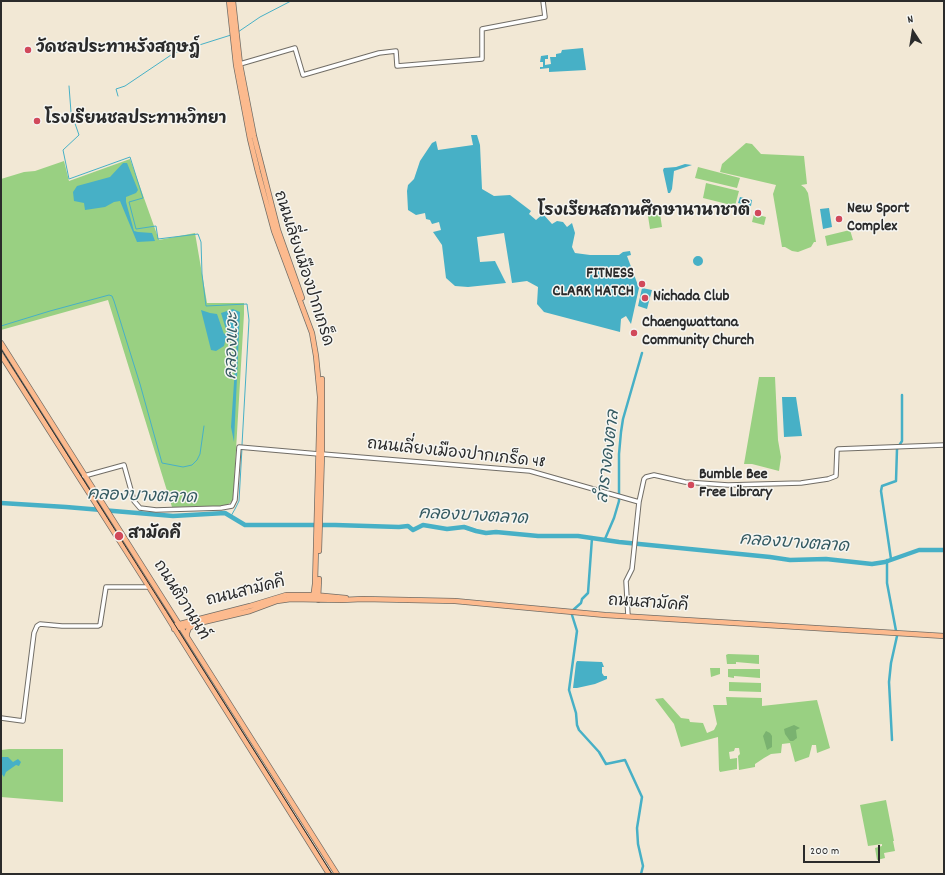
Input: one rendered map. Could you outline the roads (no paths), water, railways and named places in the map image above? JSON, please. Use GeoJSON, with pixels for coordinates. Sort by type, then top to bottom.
{"type":"FeatureCollection","features":[{"type":"Feature","properties":{"kind":"main road","name":"ถนนเลี่ยงเมืองปากเกร็ด"},"geometry":{"type":"LineString","coordinates":[[228,1],[234,31],[242,100],[258,172],[274,231],[312,333],[319,379],[320,454]]}},
{"type":"Feature","properties":{"kind":"main road","name":"ถนนเลี่ยงเมืองปากเกร็ด"},"geometry":{"type":"LineString","coordinates":[[233,1],[234,31]]}},
{"type":"Feature","properties":{"kind":"main road","name":"ถนนเลี่ยงเมืองปากเกร็ด"},"geometry":{"type":"LineString","coordinates":[[235,39],[254,136],[278,230],[316,337],[319,355],[323,394],[318,521],[318,586],[316,597]]}},
{"type":"Feature","properties":{"kind":"main road","name":"ถนนติวานนท์"},"geometry":{"type":"LineString","coordinates":[[1,343],[101,501],[109,519],[173,627],[329,874]]}},
{"type":"Feature","properties":{"kind":"main road","name":"ถนนติวานนท์"},"geometry":{"type":"LineString","coordinates":[[1,355],[95,502],[109,519],[182,624],[188,638],[337,874]]}},
{"type":"Feature","properties":{"kind":"main road"},"geometry":{"type":"LineString","coordinates":[[32,404],[39,402]]}},
{"type":"Feature","properties":{"kind":"main road","name":"ถนนเลี่ยงเมืองปากเกร็ด"},"geometry":{"type":"LineString","coordinates":[[316,597],[315,584],[318,529]]}},
{"type":"Feature","properties":{"kind":"main road"},"geometry":{"type":"LineString","coordinates":[[318,586],[324,594],[330,597]]}},
{"type":"Feature","properties":{"kind":"main road","name":"ถนนสามัคคี"},"geometry":{"type":"LineString","coordinates":[[173,627],[286,595],[342,600],[350,599]]}},
{"type":"Feature","properties":{"kind":"main road","name":"ถนนสามัคคี"},"geometry":{"type":"LineString","coordinates":[[182,624],[250,611],[277,601],[330,597],[350,599],[455,600],[513,607],[628,616],[944,636]]}},
{"type":"Feature","properties":{"kind":"main road"},"geometry":{"type":"LineString","coordinates":[[188,638],[188,628],[202,621]]}},
{"type":"Feature","properties":{"kind":"main road"},"geometry":{"type":"LineString","coordinates":[[303,833],[308,829]]}},
{"type":"Feature","properties":{"kind":"street"},"geometry":{"type":"LineString","coordinates":[[240,64],[295,48],[303,75],[379,53],[396,51],[396,66],[482,59],[482,29],[545,17],[543,1]]}},
{"type":"Feature","properties":{"kind":"street"},"geometry":{"type":"LineString","coordinates":[[628,616],[625,585],[632,569],[633,542],[639,502],[644,479],[646,477],[654,475],[685,482],[728,485],[801,483],[828,479],[836,476],[838,449],[944,445]]}},
{"type":"Feature","properties":{"kind":"street","name":"ถนนเลี่ยงเมืองปากเกร็ด 48"},"geometry":{"type":"LineString","coordinates":[[84,476],[124,465],[134,501],[140,508],[156,510],[228,508],[232,506],[235,500],[241,447],[530,472],[639,502]]}},
{"type":"Feature","properties":{"kind":"street"},"geometry":{"type":"LineString","coordinates":[[1,718],[23,721],[34,633],[37,626],[40,624],[62,626],[98,626],[100,625],[106,587],[149,587]]}},
{"type":"Feature","properties":{"kind":"water"},"geometry":{"type":"Polygon","coordinates":[[[583,48],[586,70],[549,72],[549,68],[540,69],[540,67],[543,67],[543,62],[540,62],[541,56],[548,55],[548,59],[545,59],[545,65],[551,64],[550,57],[556,57],[556,54],[561,53],[562,50],[583,48]]]}},
{"type":"Feature","properties":{"kind":"water"},"geometry":{"type":"Polygon","coordinates":[[[471,135],[477,135],[480,145],[482,189],[494,196],[510,195],[531,211],[529,214],[536,220],[543,214],[552,224],[557,221],[563,222],[567,227],[572,223],[575,233],[572,247],[575,253],[590,255],[619,255],[623,252],[630,251],[631,255],[627,256],[639,288],[631,324],[626,316],[621,319],[620,332],[544,312],[537,304],[538,287],[527,281],[512,283],[504,233],[477,237],[480,262],[495,261],[506,283],[468,287],[455,286],[446,278],[442,245],[433,232],[441,230],[439,222],[432,224],[430,220],[426,219],[425,213],[416,215],[408,210],[408,185],[414,179],[420,161],[432,143],[436,141],[438,150],[473,145],[471,135]]]}},
{"type":"Feature","properties":{"kind":"water"},"geometry":{"type":"Polygon","coordinates":[[[123,163],[127,163],[138,190],[136,193],[126,197],[134,231],[152,233],[155,241],[137,242],[120,201],[114,202],[105,207],[85,210],[84,203],[74,201],[73,192],[77,186],[110,177],[123,163]]]}},
{"type":"Feature","properties":{"kind":"water"},"geometry":{"type":"Polygon","coordinates":[[[685,164],[692,165],[674,171],[672,189],[670,193],[668,193],[663,170],[664,168],[676,167],[685,164]]]}},
{"type":"Feature","properties":{"kind":"water"},"geometry":{"type":"Polygon","coordinates":[[[740,197],[752,200],[751,206],[738,203],[740,197]]]}},
{"type":"Feature","properties":{"kind":"water"},"geometry":{"type":"Polygon","coordinates":[[[829,208],[832,227],[823,229],[820,209],[829,208]]]}},
{"type":"Feature","properties":{"kind":"water"},"geometry":{"type":"Polygon","coordinates":[[[696,256],[700,256],[702,257],[702,265],[696,266],[693,263],[693,259],[696,256]]]}},
{"type":"Feature","properties":{"kind":"water","name":"Nichada Club"},"geometry":{"type":"Polygon","coordinates":[[[642,288],[652,290],[647,309],[638,306],[642,288]]]}},
{"type":"Feature","properties":{"kind":"water"},"geometry":{"type":"Polygon","coordinates":[[[233,309],[240,312],[234,442],[231,427],[237,338],[226,338],[224,346],[216,351],[211,350],[201,310],[217,314],[224,334],[227,333],[221,313],[233,309]]]}},
{"type":"Feature","properties":{"kind":"water"},"geometry":{"type":"Polygon","coordinates":[[[782,397],[796,397],[802,436],[784,437],[782,397]]]}},
{"type":"Feature","properties":{"kind":"water"},"geometry":{"type":"Polygon","coordinates":[[[577,661],[602,662],[604,667],[602,667],[602,673],[604,676],[607,676],[607,679],[595,684],[573,688],[577,661]]]}},
{"type":"Feature","properties":{"kind":"water"},"geometry":{"type":"Polygon","coordinates":[[[1,757],[8,757],[13,762],[18,759],[21,762],[19,766],[16,765],[6,772],[4,777],[1,773],[1,757]]]}},
{"type":"Feature","properties":{"kind":"waterway","name":"คลองแวะ"},"geometry":{"type":"LineString","coordinates":[[238,32],[260,17],[291,1]]}},
{"type":"Feature","properties":{"kind":"waterway","name":"คลองแวะ"},"geometry":{"type":"LineString","coordinates":[[118,96],[116,89],[125,86],[174,53],[231,35]]}},
{"type":"Feature","properties":{"kind":"waterway","name":"คลองแวะ"},"geometry":{"type":"LineString","coordinates":[[69,86],[71,112],[79,135],[63,150],[69,179],[130,157],[143,198],[129,202],[136,229],[156,226],[158,239],[198,234],[201,242],[202,274],[206,306],[247,304],[249,320],[242,445]]}},
{"type":"Feature","properties":{"kind":"waterway"},"geometry":{"type":"LineString","coordinates":[[1,326],[109,295],[112,296],[140,384],[162,463],[183,467],[192,465],[200,454],[204,426]]}},
{"type":"Feature","properties":{"kind":"waterway","name":"ลำรางดงตาล"},"geometry":{"type":"LineString","coordinates":[[605,539],[619,501],[619,454],[623,419],[642,353]]}},
{"type":"Feature","properties":{"kind":"waterway"},"geometry":{"type":"LineString","coordinates":[[891,559],[881,491],[882,486],[896,481],[897,449],[902,441],[902,395]]}},
{"type":"Feature","properties":{"kind":"waterway","name":"คลองแวะ"},"geometry":{"type":"LineString","coordinates":[[231,516],[239,501],[242,448]]}},
{"type":"Feature","properties":{"kind":"waterway","name":"คลองบางตลาด"},"geometry":{"type":"LineString","coordinates":[[1,503],[173,516],[225,513],[245,525],[408,526],[413,530],[423,525],[447,529],[464,527],[486,533],[496,532],[538,536],[578,536],[619,542],[790,560],[826,559],[872,564],[885,562],[919,550],[944,550]]}},
{"type":"Feature","properties":{"kind":"waterway"},"geometry":{"type":"LineString","coordinates":[[572,611],[581,603],[582,599],[588,593],[592,538]]}},
{"type":"Feature","properties":{"kind":"waterway"},"geometry":{"type":"LineString","coordinates":[[887,560],[887,583],[897,636],[891,663],[889,682],[892,740]]}},
{"type":"Feature","properties":{"kind":"waterway"},"geometry":{"type":"LineString","coordinates":[[572,615],[577,631],[569,690],[576,713],[577,725],[579,730],[599,752],[606,764],[625,760],[642,797],[637,828],[638,844],[643,866],[641,874]]}},
{"type":"Feature","properties":{"kind":"railway"},"geometry":{"type":"LineString","coordinates":[[1,349],[332,874]]}},
{"type":"Feature","properties":{"kind":"place","name":"วัดชลประทานรังสฤษฎ์"},"geometry":{"type":"Point","coordinates":[28,50]}},
{"type":"Feature","properties":{"kind":"place","name":"โรงเรียนชลประทานวิทยา"},"geometry":{"type":"Point","coordinates":[37,121]}},
{"type":"Feature","properties":{"kind":"place","name":"โรงเรียนสถานศึกษานานาชาติ"},"geometry":{"type":"Point","coordinates":[758,213]}},
{"type":"Feature","properties":{"kind":"place","name":"New Sport Complex"},"geometry":{"type":"Point","coordinates":[839,219]}},
{"type":"Feature","properties":{"kind":"place","name":"FITNESS CLARK HATCH"},"geometry":{"type":"Point","coordinates":[642,284]}},
{"type":"Feature","properties":{"kind":"place","name":"Nichada Club"},"geometry":{"type":"Point","coordinates":[645,298]}},
{"type":"Feature","properties":{"kind":"place","name":"Chaengwattana Community Church"},"geometry":{"type":"Point","coordinates":[634,333]}},
{"type":"Feature","properties":{"kind":"place","name":"Bumble Bee Free Library"},"geometry":{"type":"Point","coordinates":[691,485]}},
{"type":"Feature","properties":{"kind":"place","name":"สามัคคี"},"geometry":{"type":"Point","coordinates":[119,536]}}]}
